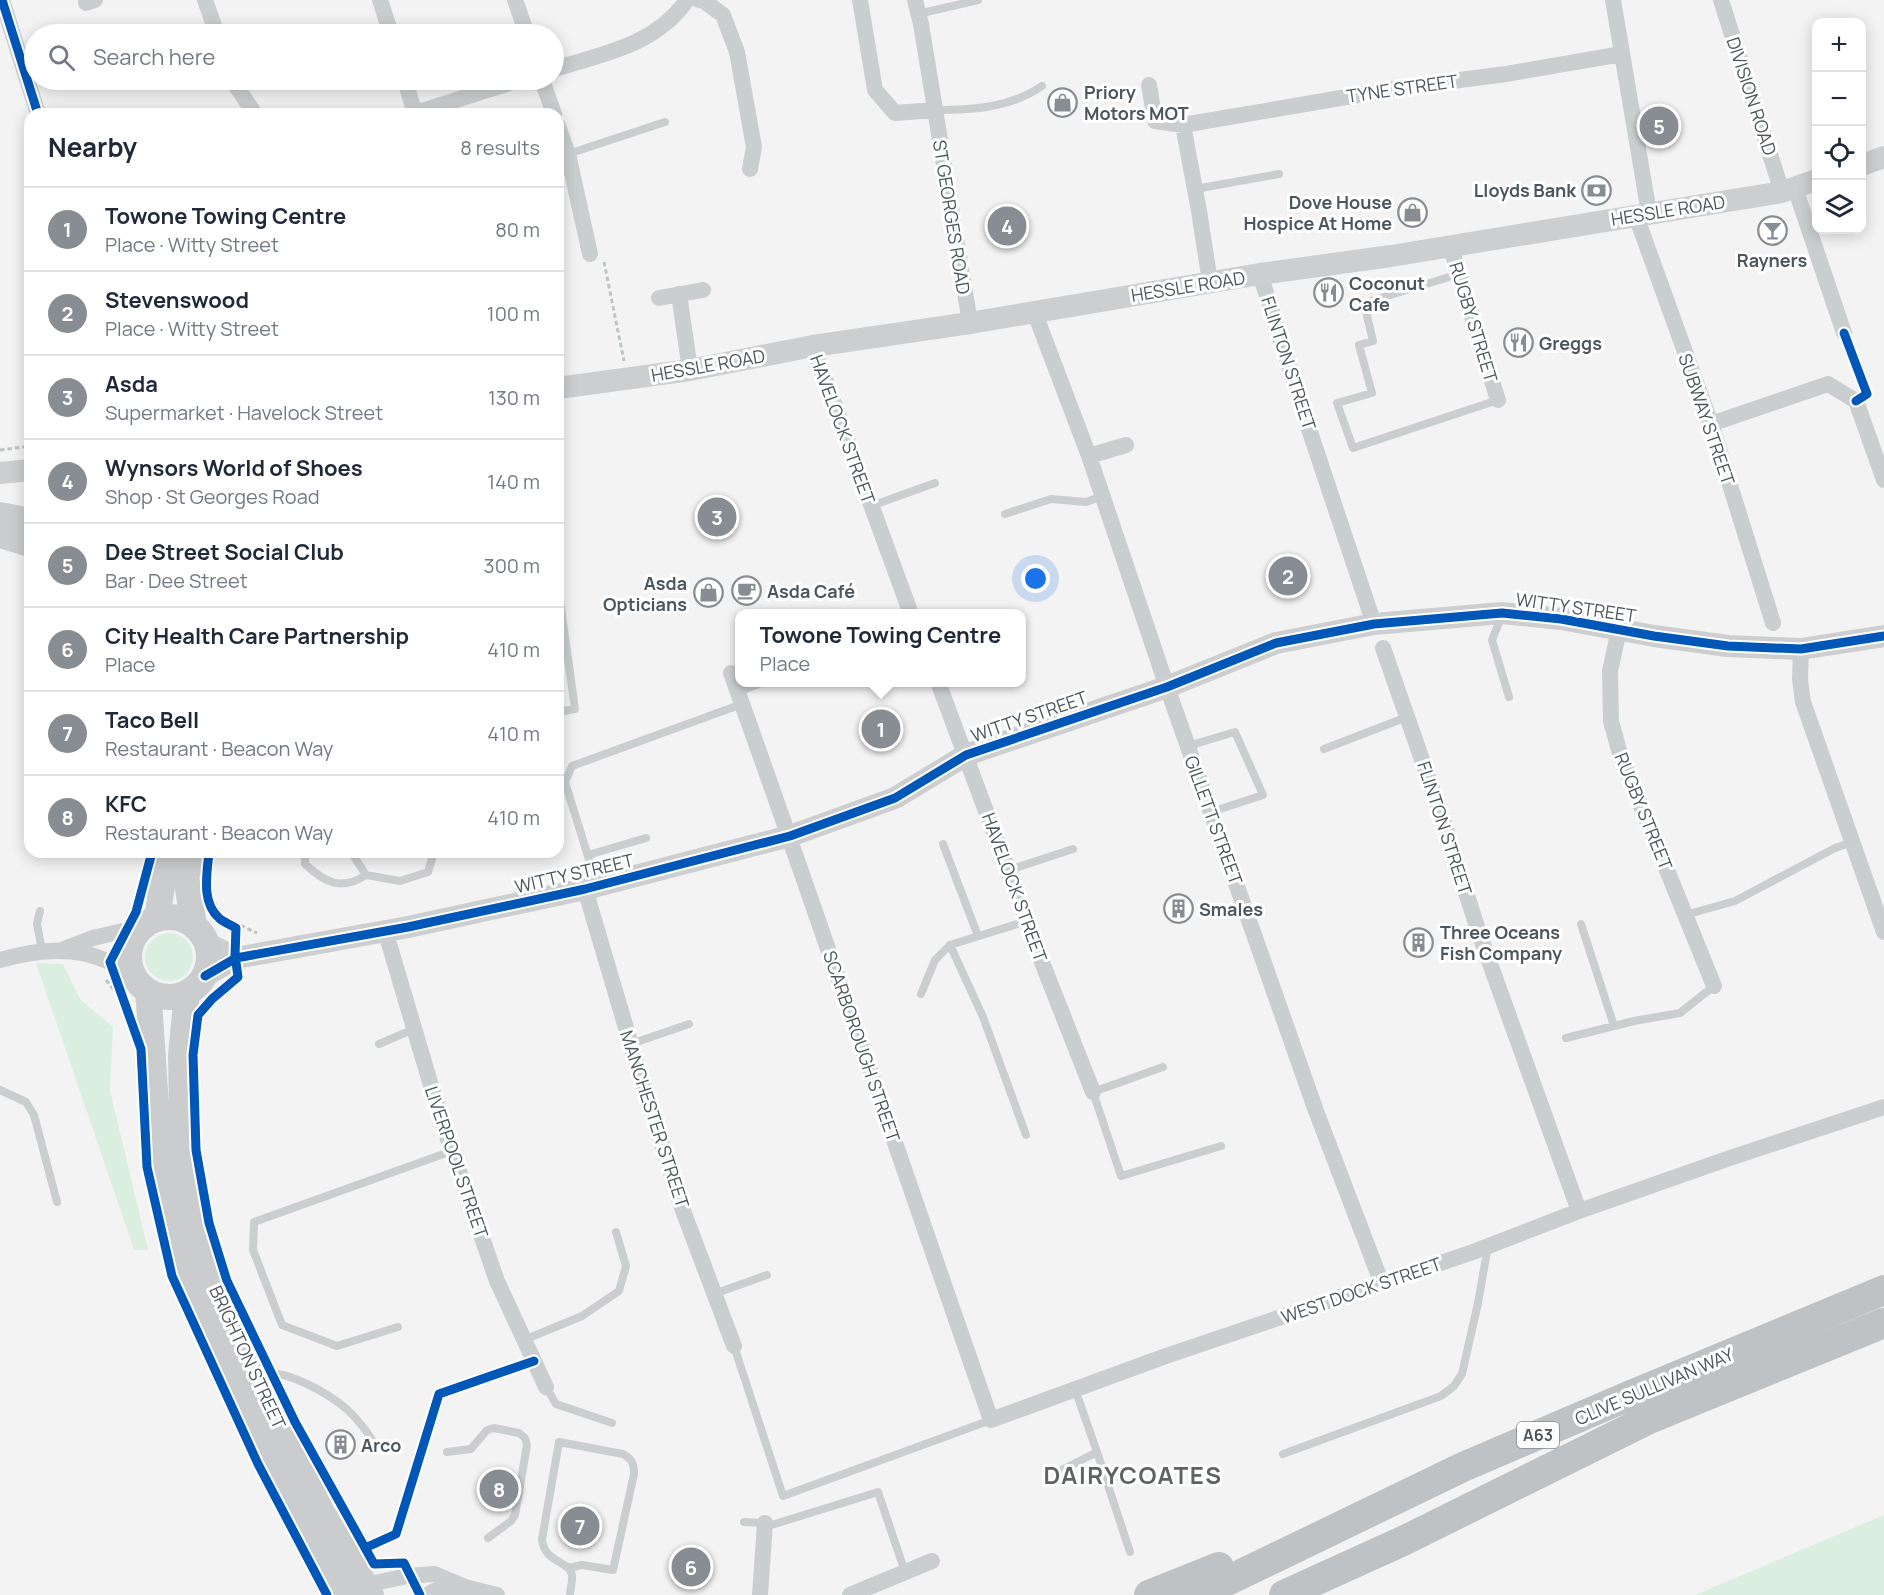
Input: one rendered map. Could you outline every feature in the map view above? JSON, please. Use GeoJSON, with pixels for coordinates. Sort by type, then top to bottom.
{"type":"FeatureCollection","features":[{"type":"Feature","properties":{"kind":"highway","name":"CLIVE SULLIVAN WAY"},"geometry":{"type":"LineString","coordinates":[[1198,1595],[1462,1467],[1884,1290]]}},
{"type":"Feature","properties":{"kind":"highway","name":"CLIVE SULLIVAN WAY"},"geometry":{"type":"LineString","coordinates":[[1284,1595],[1403,1541],[1649,1419],[1884,1323]]}},
{"type":"Feature","properties":{"kind":"highway"},"geometry":{"type":"LineString","coordinates":[[1149,1595],[1462,1467]]}},
{"type":"Feature","properties":{"kind":"highway"},"geometry":{"type":"LineString","coordinates":[[1304,1595],[1403,1541]]}},
{"type":"Feature","properties":{"kind":"main road"},"geometry":{"type":"LineString","coordinates":[[0,515],[24,520]]}},
{"type":"Feature","properties":{"kind":"main road"},"geometry":{"type":"LineString","coordinates":[[0,535],[24,542]]}},
{"type":"Feature","properties":{"kind":"main road"},"geometry":{"type":"LineString","coordinates":[[165,858],[138,923],[129,960],[132,972],[143,987],[161,996],[174,997],[196,984],[209,965],[209,954],[200,934],[186,877],[204,861]]}},
{"type":"Feature","properties":{"kind":"main road"},"geometry":{"type":"LineString","coordinates":[[138,923],[170,917],[182,920],[200,934]]}},
{"type":"Feature","properties":{"kind":"main road","name":"BRIGHTON STREET"},"geometry":{"type":"LineString","coordinates":[[196,984],[181,1056],[183,1154],[196,1223],[213,1285],[256,1381],[360,1592]]}},
{"type":"Feature","properties":{"kind":"main road","name":"BRIGHTON STREET"},"geometry":{"type":"LineString","coordinates":[[143,987],[162,1162],[174,1228],[192,1291],[224,1370],[360,1592]]}},
{"type":"Feature","properties":{"kind":"street"},"geometry":{"type":"LineString","coordinates":[[206,0],[214,24]]}},
{"type":"Feature","properties":{"kind":"street"},"geometry":{"type":"LineString","coordinates":[[380,0],[388,24]]}},
{"type":"Feature","properties":{"kind":"street"},"geometry":{"type":"LineString","coordinates":[[515,0],[523,24]]}},
{"type":"Feature","properties":{"kind":"street"},"geometry":{"type":"LineString","coordinates":[[564,66],[628,46],[656,32],[677,14],[687,0]]}},
{"type":"Feature","properties":{"kind":"street"},"geometry":{"type":"LineString","coordinates":[[699,0],[704,1],[723,15],[737,52],[754,147],[750,169]]}},
{"type":"Feature","properties":{"kind":"street"},"geometry":{"type":"LineString","coordinates":[[860,0],[875,90],[895,113],[935,110]]}},
{"type":"Feature","properties":{"kind":"street","name":"SUBWAY STREET"},"geometry":{"type":"LineString","coordinates":[[1613,0],[1643,214],[1773,623]]}},
{"type":"Feature","properties":{"kind":"street","name":"DIVISION ROAD"},"geometry":{"type":"LineString","coordinates":[[1721,0],[1789,190],[1844,333]]}},
{"type":"Feature","properties":{"kind":"street"},"geometry":{"type":"LineString","coordinates":[[2,6],[24,72]]}},
{"type":"Feature","properties":{"kind":"street","name":"ST GEORGES ROAD"},"geometry":{"type":"LineString","coordinates":[[916,7],[970,323]]}},
{"type":"Feature","properties":{"kind":"street","name":"TYNE STREET"},"geometry":{"type":"LineString","coordinates":[[1183,125],[1399,88],[1506,74],[1622,54]]}},
{"type":"Feature","properties":{"kind":"street"},"geometry":{"type":"LineString","coordinates":[[1149,85],[1155,121],[1183,125],[1210,282]]}},
{"type":"Feature","properties":{"kind":"street"},"geometry":{"type":"LineString","coordinates":[[30,90],[36,108]]}},
{"type":"Feature","properties":{"kind":"street"},"geometry":{"type":"LineString","coordinates":[[239,90],[251,108]]}},
{"type":"Feature","properties":{"kind":"street"},"geometry":{"type":"LineString","coordinates":[[408,90],[412,108]]}},
{"type":"Feature","properties":{"kind":"street"},"geometry":{"type":"LineString","coordinates":[[433,108],[488,90]]}},
{"type":"Feature","properties":{"kind":"street"},"geometry":{"type":"LineString","coordinates":[[546,90],[552,108]]}},
{"type":"Feature","properties":{"kind":"street"},"geometry":{"type":"LineString","coordinates":[[564,143],[590,254]]}},
{"type":"Feature","properties":{"kind":"street"},"geometry":{"type":"LineString","coordinates":[[1866,164],[1884,157]]}},
{"type":"Feature","properties":{"kind":"street","name":"HESSLE ROAD"},"geometry":{"type":"LineString","coordinates":[[564,387],[690,370],[813,346],[970,323],[1260,274],[1391,256],[1789,190],[1812,181]]}},
{"type":"Feature","properties":{"kind":"street","name":"RUGBY STREET"},"geometry":{"type":"LineString","coordinates":[[1450,245],[1498,400]]}},
{"type":"Feature","properties":{"kind":"street","name":"FLINTON STREET"},"geometry":{"type":"LineString","coordinates":[[1260,274],[1374,624]]}},
{"type":"Feature","properties":{"kind":"street"},"geometry":{"type":"LineString","coordinates":[[659,298],[703,290]]}},
{"type":"Feature","properties":{"kind":"street"},"geometry":{"type":"LineString","coordinates":[[679,294],[690,370]]}},
{"type":"Feature","properties":{"kind":"street","name":"GILLETT STREET"},"geometry":{"type":"LineString","coordinates":[[1034,312],[1089,456],[1167,687],[1316,1111],[1382,1284]]}},
{"type":"Feature","properties":{"kind":"street","name":"HAVELOCK STREET"},"geometry":{"type":"LineString","coordinates":[[813,346],[909,609]]}},
{"type":"Feature","properties":{"kind":"street"},"geometry":{"type":"LineString","coordinates":[[1711,424],[1828,384],[1856,401],[1884,480]]}},
{"type":"Feature","properties":{"kind":"street"},"geometry":{"type":"LineString","coordinates":[[1089,456],[1126,445]]}},
{"type":"Feature","properties":{"kind":"street"},"geometry":{"type":"LineString","coordinates":[[0,473],[24,471]]}},
{"type":"Feature","properties":{"kind":"street","name":"WITTY STREET"},"geometry":{"type":"LineString","coordinates":[[196,984],[236,958],[591,887],[790,836],[895,798],[966,755],[1167,687],[1276,643],[1374,624],[1502,613],[1561,619],[1728,646],[1801,649],[1884,636]]}},
{"type":"Feature","properties":{"kind":"street","name":"RUGBY STREET"},"geometry":{"type":"LineString","coordinates":[[1619,630],[1610,671],[1611,721],[1620,754],[1714,986]]}},
{"type":"Feature","properties":{"kind":"street","name":"FLINTON STREET"},"geometry":{"type":"LineString","coordinates":[[1383,648],[1442,817],[1483,945],[1579,1211]]}},
{"type":"Feature","properties":{"kind":"street"},"geometry":{"type":"LineString","coordinates":[[1801,649],[1800,679],[1803,702],[1884,932]]}},
{"type":"Feature","properties":{"kind":"street","name":"SCARBOROUGH STREET"},"geometry":{"type":"LineString","coordinates":[[731,673],[735,684]]}},
{"type":"Feature","properties":{"kind":"street","name":"SCARBOROUGH STREET"},"geometry":{"type":"LineString","coordinates":[[736,687],[790,836],[991,1420]]}},
{"type":"Feature","properties":{"kind":"street","name":"HAVELOCK STREET"},"geometry":{"type":"LineString","coordinates":[[940,687],[1093,1092]]}},
{"type":"Feature","properties":{"kind":"street","name":"MANCHESTER STREET"},"geometry":{"type":"LineString","coordinates":[[591,887],[631,1044],[682,1208],[734,1346]]}},
{"type":"Feature","properties":{"kind":"street"},"geometry":{"type":"LineString","coordinates":[[60,950],[138,923]]}},
{"type":"Feature","properties":{"kind":"street","name":"LIVERPOOL STREET"},"geometry":{"type":"LineString","coordinates":[[385,930],[452,1151],[497,1281],[546,1387]]}},
{"type":"Feature","properties":{"kind":"street"},"geometry":{"type":"LineString","coordinates":[[200,934],[236,958]]}},
{"type":"Feature","properties":{"kind":"street"},"geometry":{"type":"LineString","coordinates":[[0,960],[42,950],[93,955],[110,962],[143,987]]}},
{"type":"Feature","properties":{"kind":"street","name":"WEST DOCK STREET"},"geometry":{"type":"LineString","coordinates":[[991,1420],[1166,1356],[1382,1284],[1730,1158],[1884,1107]]}},
{"type":"Feature","properties":{"kind":"street"},"geometry":{"type":"LineString","coordinates":[[760,1595],[765,1525]]}},
{"type":"Feature","properties":{"kind":"street"},"geometry":{"type":"LineString","coordinates":[[850,1595],[932,1561]]}},
{"type":"Feature","properties":{"kind":"street"},"geometry":{"type":"LineString","coordinates":[[360,1592],[407,1576],[434,1574],[465,1587],[497,1595]]}},
{"type":"Feature","properties":{"kind":"street"},"geometry":{"type":"LineString","coordinates":[[428,1595],[465,1587]]}},
{"type":"Feature","properties":{"kind":"lane"},"geometry":{"type":"LineString","coordinates":[[916,7],[978,0]]}},
{"type":"Feature","properties":{"kind":"lane"},"geometry":{"type":"LineString","coordinates":[[935,110],[968,110],[1005,104],[1024,97],[1042,86]]}},
{"type":"Feature","properties":{"kind":"lane"},"geometry":{"type":"LineString","coordinates":[[568,154],[665,122]]}},
{"type":"Feature","properties":{"kind":"lane"},"geometry":{"type":"LineString","coordinates":[[1195,189],[1279,174]]}},
{"type":"Feature","properties":{"kind":"lane"},"geometry":{"type":"LineString","coordinates":[[1459,274],[1364,303],[1373,341],[1359,345],[1372,393],[1338,403],[1353,448],[1498,400]]}},
{"type":"Feature","properties":{"kind":"lane"},"geometry":{"type":"LineString","coordinates":[[871,506],[935,483]]}},
{"type":"Feature","properties":{"kind":"lane"},"geometry":{"type":"LineString","coordinates":[[1005,514],[1051,499],[1086,502],[1103,496]]}},
{"type":"Feature","properties":{"kind":"lane"},"geometry":{"type":"LineString","coordinates":[[1502,613],[1492,640],[1509,697]]}},
{"type":"Feature","properties":{"kind":"lane"},"geometry":{"type":"LineString","coordinates":[[564,629],[575,708],[564,710]]}},
{"type":"Feature","properties":{"kind":"lane"},"geometry":{"type":"LineString","coordinates":[[591,887],[588,855],[565,782],[572,766],[740,698],[756,687]]}},
{"type":"Feature","properties":{"kind":"lane"},"geometry":{"type":"LineString","coordinates":[[1324,749],[1407,717]]}},
{"type":"Feature","properties":{"kind":"lane"},"geometry":{"type":"LineString","coordinates":[[1188,746],[1235,732],[1263,795],[1211,812]]}},
{"type":"Feature","properties":{"kind":"lane"},"geometry":{"type":"LineString","coordinates":[[588,855],[646,838]]}},
{"type":"Feature","properties":{"kind":"lane"},"geometry":{"type":"LineString","coordinates":[[1685,915],[1735,901],[1835,848],[1852,842]]}},
{"type":"Feature","properties":{"kind":"lane"},"geometry":{"type":"LineString","coordinates":[[943,844],[978,936]]}},
{"type":"Feature","properties":{"kind":"lane"},"geometry":{"type":"LineString","coordinates":[[1009,870],[1073,849]]}},
{"type":"Feature","properties":{"kind":"lane"},"geometry":{"type":"LineString","coordinates":[[305,858],[305,864],[318,876],[340,885],[355,883],[366,875],[400,881],[428,872],[432,858]]}},
{"type":"Feature","properties":{"kind":"lane"},"geometry":{"type":"LineString","coordinates":[[355,858],[366,875]]}},
{"type":"Feature","properties":{"kind":"lane"},"geometry":{"type":"LineString","coordinates":[[40,911],[37,924],[42,950]]}},
{"type":"Feature","properties":{"kind":"lane"},"geometry":{"type":"LineString","coordinates":[[921,994],[935,960],[950,945],[1027,921]]}},
{"type":"Feature","properties":{"kind":"lane"},"geometry":{"type":"LineString","coordinates":[[1581,924],[1614,1026]]}},
{"type":"Feature","properties":{"kind":"lane"},"geometry":{"type":"LineString","coordinates":[[950,945],[983,1017],[1026,1136]]}},
{"type":"Feature","properties":{"kind":"lane"},"geometry":{"type":"LineString","coordinates":[[1566,1038],[1680,1013],[1714,986]]}},
{"type":"Feature","properties":{"kind":"lane"},"geometry":{"type":"LineString","coordinates":[[631,1044],[689,1024]]}},
{"type":"Feature","properties":{"kind":"lane"},"geometry":{"type":"LineString","coordinates":[[379,1044],[414,1029]]}},
{"type":"Feature","properties":{"kind":"lane"},"geometry":{"type":"LineString","coordinates":[[1163,1067],[1093,1092],[1121,1176],[1221,1146]]}},
{"type":"Feature","properties":{"kind":"lane"},"geometry":{"type":"LineString","coordinates":[[0,1090],[26,1102],[34,1115],[57,1202]]}},
{"type":"Feature","properties":{"kind":"lane"},"geometry":{"type":"LineString","coordinates":[[398,1327],[337,1346],[282,1325],[253,1250],[254,1222],[452,1151]]}},
{"type":"Feature","properties":{"kind":"lane"},"geometry":{"type":"LineString","coordinates":[[524,1340],[582,1316],[619,1291],[626,1266],[616,1232]]}},
{"type":"Feature","properties":{"kind":"lane"},"geometry":{"type":"LineString","coordinates":[[1282,1454],[1441,1396],[1454,1386],[1462,1374],[1468,1351],[1488,1246]]}},
{"type":"Feature","properties":{"kind":"lane"},"geometry":{"type":"LineString","coordinates":[[714,1294],[767,1275]]}},
{"type":"Feature","properties":{"kind":"lane"},"geometry":{"type":"LineString","coordinates":[[734,1346],[783,1496],[991,1420]]}},
{"type":"Feature","properties":{"kind":"lane"},"geometry":{"type":"LineString","coordinates":[[256,1381],[275,1374],[291,1377],[321,1391],[348,1408],[364,1426],[377,1448]]}},
{"type":"Feature","properties":{"kind":"lane"},"geometry":{"type":"LineString","coordinates":[[546,1387],[556,1404],[612,1423]]}},
{"type":"Feature","properties":{"kind":"lane"},"geometry":{"type":"LineString","coordinates":[[1075,1389],[1130,1552]]}},
{"type":"Feature","properties":{"kind":"lane"},"geometry":{"type":"LineString","coordinates":[[447,1452],[471,1449],[488,1430],[494,1428],[519,1433],[525,1438],[527,1445],[515,1515],[511,1521],[488,1538]]}},
{"type":"Feature","properties":{"kind":"lane"},"geometry":{"type":"LineString","coordinates":[[568,1568],[582,1565],[614,1570],[634,1474],[634,1464],[623,1454],[559,1442],[542,1539],[543,1548],[548,1555],[568,1568],[572,1575],[570,1595]]}},
{"type":"Feature","properties":{"kind":"lane"},"geometry":{"type":"LineString","coordinates":[[1060,1471],[1097,1452]]}},
{"type":"Feature","properties":{"kind":"lane"},"geometry":{"type":"LineString","coordinates":[[744,1522],[765,1525],[878,1492],[905,1572]]}},
{"type":"Feature","properties":{"kind":"path"},"geometry":{"type":"LineString","coordinates":[[590,254],[604,260],[628,379]]}},
{"type":"Feature","properties":{"kind":"path"},"geometry":{"type":"LineString","coordinates":[[0,450],[24,447]]}},
{"type":"Feature","properties":{"kind":"path"},"geometry":{"type":"LineString","coordinates":[[204,861],[212,898],[223,917],[255,933],[266,932]]}},
{"type":"Feature","properties":{"kind":"path"},"geometry":{"type":"LineString","coordinates":[[204,861],[208,903],[219,919],[236,928],[236,958]]}},
{"type":"Feature","properties":{"kind":"path"},"geometry":{"type":"LineString","coordinates":[[138,923],[136,912],[142,888]]}},
{"type":"Feature","properties":{"kind":"path"},"geometry":{"type":"LineString","coordinates":[[138,923],[132,912],[142,888]]}},
{"type":"Feature","properties":{"kind":"path"},"geometry":{"type":"LineString","coordinates":[[110,962],[135,1031]]}},
{"type":"Feature","properties":{"kind":"green space"},"geometry":{"type":"Polygon","coordinates":[[[164,933],[174,933],[186,940],[193,952],[193,962],[186,974],[174,981],[164,981],[149,970],[145,962],[145,952],[156,937],[164,933]]]}},
{"type":"Feature","properties":{"kind":"green space"},"geometry":{"type":"Polygon","coordinates":[[[36,963],[63,964],[80,999],[113,1027],[110,1090],[148,1250],[134,1250],[36,963]]]}},
{"type":"Feature","properties":{"kind":"green space"},"geometry":{"type":"Polygon","coordinates":[[[1884,1515],[1884,1595],[1695,1595],[1884,1515]]]}},
{"type":"Feature","properties":{"kind":"cycle path"},"geometry":{"type":"LineString","coordinates":[[2,0],[24,70]]}},
{"type":"Feature","properties":{"kind":"cycle path"},"geometry":{"type":"LineString","coordinates":[[30,90],[36,108]]}},
{"type":"Feature","properties":{"kind":"cycle path"},"geometry":{"type":"LineString","coordinates":[[1844,333],[1867,394],[1856,401]]}},
{"type":"Feature","properties":{"kind":"cycle path"},"geometry":{"type":"LineString","coordinates":[[205,976],[236,958],[408,927],[585,889],[790,836],[895,798],[966,755],[1167,687],[1276,643],[1374,624],[1502,613],[1561,619],[1654,636],[1728,646],[1801,649],[1884,636]]}},
{"type":"Feature","properties":{"kind":"cycle path"},"geometry":{"type":"LineString","coordinates":[[150,858],[136,912],[110,962],[141,1049],[147,1167],[172,1276],[258,1464],[327,1595]]}},
{"type":"Feature","properties":{"kind":"cycle path"},"geometry":{"type":"LineString","coordinates":[[209,858],[207,896],[213,911],[219,918],[236,928],[235,955],[238,977],[212,999],[198,1015],[193,1055],[196,1150],[209,1223],[227,1281],[295,1422],[374,1564],[404,1563],[420,1595]]}},
{"type":"Feature","properties":{"kind":"cycle path"},"geometry":{"type":"LineString","coordinates":[[365,1548],[396,1534],[439,1394],[534,1361]]}},
{"type":"Feature","properties":{"kind":"place","name":"Priory Motors MOT"},"geometry":{"type":"Point","coordinates":[1063,102]}},
{"type":"Feature","properties":{"kind":"place","name":"Dee Street Social Club"},"geometry":{"type":"Point","coordinates":[1659,126]}},
{"type":"Feature","properties":{"kind":"place","name":"Lloyds Bank"},"geometry":{"type":"Point","coordinates":[1597,190]}},
{"type":"Feature","properties":{"kind":"place","name":"Dove House Hospice At Home"},"geometry":{"type":"Point","coordinates":[1413,212]}},
{"type":"Feature","properties":{"kind":"place","name":"Wynsors World of Shoes"},"geometry":{"type":"Point","coordinates":[1007,226]}},
{"type":"Feature","properties":{"kind":"place","name":"Rayners"},"geometry":{"type":"Point","coordinates":[1772,231]}},
{"type":"Feature","properties":{"kind":"place","name":"Coconut Cafe"},"geometry":{"type":"Point","coordinates":[1328,293]}},
{"type":"Feature","properties":{"kind":"place","name":"Greggs"},"geometry":{"type":"Point","coordinates":[1518,343]}},
{"type":"Feature","properties":{"kind":"place","name":"Asda"},"geometry":{"type":"Point","coordinates":[717,517]}},
{"type":"Feature","properties":{"kind":"place","name":"Stevenswood"},"geometry":{"type":"Point","coordinates":[1288,576]}},
{"type":"Feature","properties":{"kind":"place","name":"Asda Café"},"geometry":{"type":"Point","coordinates":[746,591]}},
{"type":"Feature","properties":{"kind":"place","name":"Asda Opticians"},"geometry":{"type":"Point","coordinates":[708,593]}},
{"type":"Feature","properties":{"kind":"place","name":"Towone Towing Centre"},"geometry":{"type":"Point","coordinates":[881,729]}},
{"type":"Feature","properties":{"kind":"place","name":"Smales"},"geometry":{"type":"Point","coordinates":[1178,909]}},
{"type":"Feature","properties":{"kind":"place","name":"Three Oceans Fish Company"},"geometry":{"type":"Point","coordinates":[1419,942]}},
{"type":"Feature","properties":{"kind":"place","name":"Arco"},"geometry":{"type":"Point","coordinates":[340,1445]}},
{"type":"Feature","properties":{"kind":"place","name":"KFC"},"geometry":{"type":"Point","coordinates":[499,1489]}},
{"type":"Feature","properties":{"kind":"place","name":"Taco Bell"},"geometry":{"type":"Point","coordinates":[580,1526]}},
{"type":"Feature","properties":{"kind":"place","name":"City Health Care Partnership"},"geometry":{"type":"Point","coordinates":[691,1567]}},
{"type":"Feature","properties":{"kind":"district","name":"DAIRYCOATES"},"geometry":{"type":"Point","coordinates":[1133,1474]}}]}
